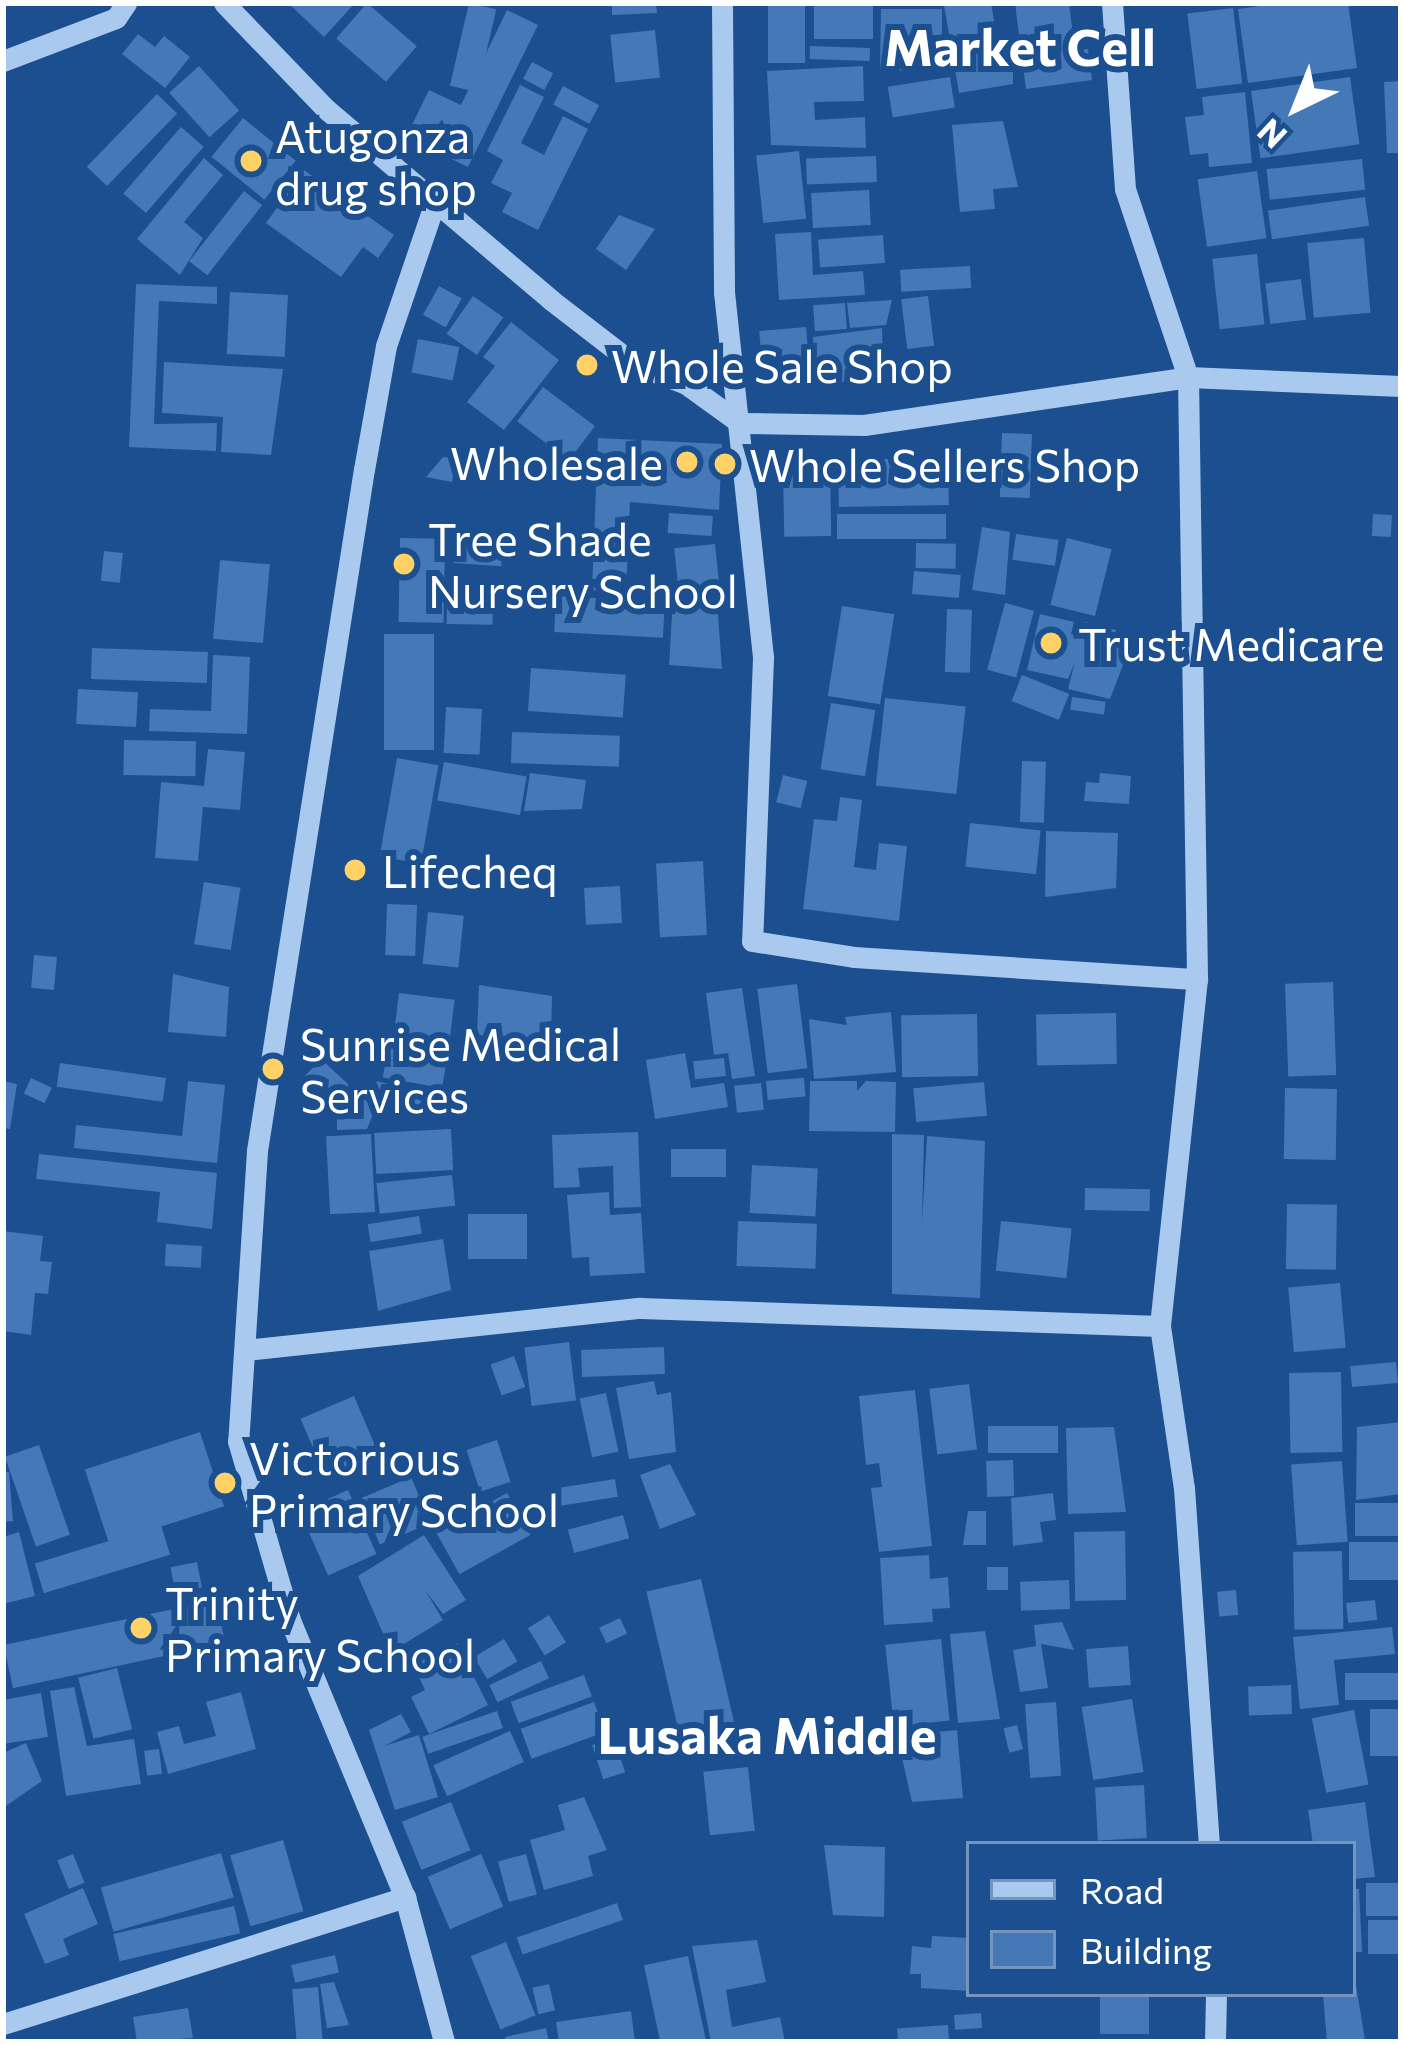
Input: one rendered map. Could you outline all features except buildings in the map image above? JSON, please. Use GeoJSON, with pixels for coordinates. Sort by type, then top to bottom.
{"type":"FeatureCollection","features":[{"type":"Feature","properties":{"kind":"street"},"geometry":{"type":"LineString","coordinates":[[3,61],[116,18],[126,3]]}},
{"type":"Feature","properties":{"kind":"street"},"geometry":{"type":"LineString","coordinates":[[224,3],[435,202],[634,364],[686,384],[740,423],[864,425],[1188,376],[1401,386]]}},
{"type":"Feature","properties":{"kind":"street"},"geometry":{"type":"LineString","coordinates":[[722,3],[724,292],[764,658],[752,940],[854,957],[1197,979]]}},
{"type":"Feature","properties":{"kind":"street"},"geometry":{"type":"LineString","coordinates":[[1112,3],[1125,188],[1188,376],[1197,979],[1160,1326],[1184,1488],[1208,1841]]}},
{"type":"Feature","properties":{"kind":"street"},"geometry":{"type":"LineString","coordinates":[[435,202],[386,346],[364,469],[257,1151],[238,1441],[261,1537],[405,1897],[444,2042]]}},
{"type":"Feature","properties":{"kind":"street"},"geometry":{"type":"LineString","coordinates":[[244,1350],[640,1308],[1160,1326]]}},
{"type":"Feature","properties":{"kind":"street"},"geometry":{"type":"LineString","coordinates":[[3,2024],[405,1897]]}},
{"type":"Feature","properties":{"kind":"street"},"geometry":{"type":"LineString","coordinates":[[1215,2042],[1216,1997]]}},
{"type":"Feature","properties":{"kind":"place","name":"Atugonza drug shop"},"geometry":{"type":"Point","coordinates":[251,161]}},
{"type":"Feature","properties":{"kind":"place","name":"Whole Sale Shop"},"geometry":{"type":"Point","coordinates":[587,365]}},
{"type":"Feature","properties":{"kind":"place","name":"Wholesale"},"geometry":{"type":"Point","coordinates":[687,462]}},
{"type":"Feature","properties":{"kind":"place","name":"Whole Sellers Shop"},"geometry":{"type":"Point","coordinates":[725,464]}},
{"type":"Feature","properties":{"kind":"place","name":"Tree Shade Nursery School"},"geometry":{"type":"Point","coordinates":[404,564]}},
{"type":"Feature","properties":{"kind":"place","name":"Trust Medicare"},"geometry":{"type":"Point","coordinates":[1051,643]}},
{"type":"Feature","properties":{"kind":"place","name":"Lifecheq"},"geometry":{"type":"Point","coordinates":[355,870]}},
{"type":"Feature","properties":{"kind":"place","name":"Sunrise Medical Services"},"geometry":{"type":"Point","coordinates":[273,1069]}},
{"type":"Feature","properties":{"kind":"place","name":"Victorious Primary School"},"geometry":{"type":"Point","coordinates":[225,1483]}},
{"type":"Feature","properties":{"kind":"place","name":"Trinity Primary School"},"geometry":{"type":"Point","coordinates":[141,1628]}},
{"type":"Feature","properties":{"kind":"district","name":"Market Cell"},"geometry":{"type":"Point","coordinates":[1020,46]}},
{"type":"Feature","properties":{"kind":"district","name":"Lusaka Middle"},"geometry":{"type":"Point","coordinates":[767,1734]}}]}
